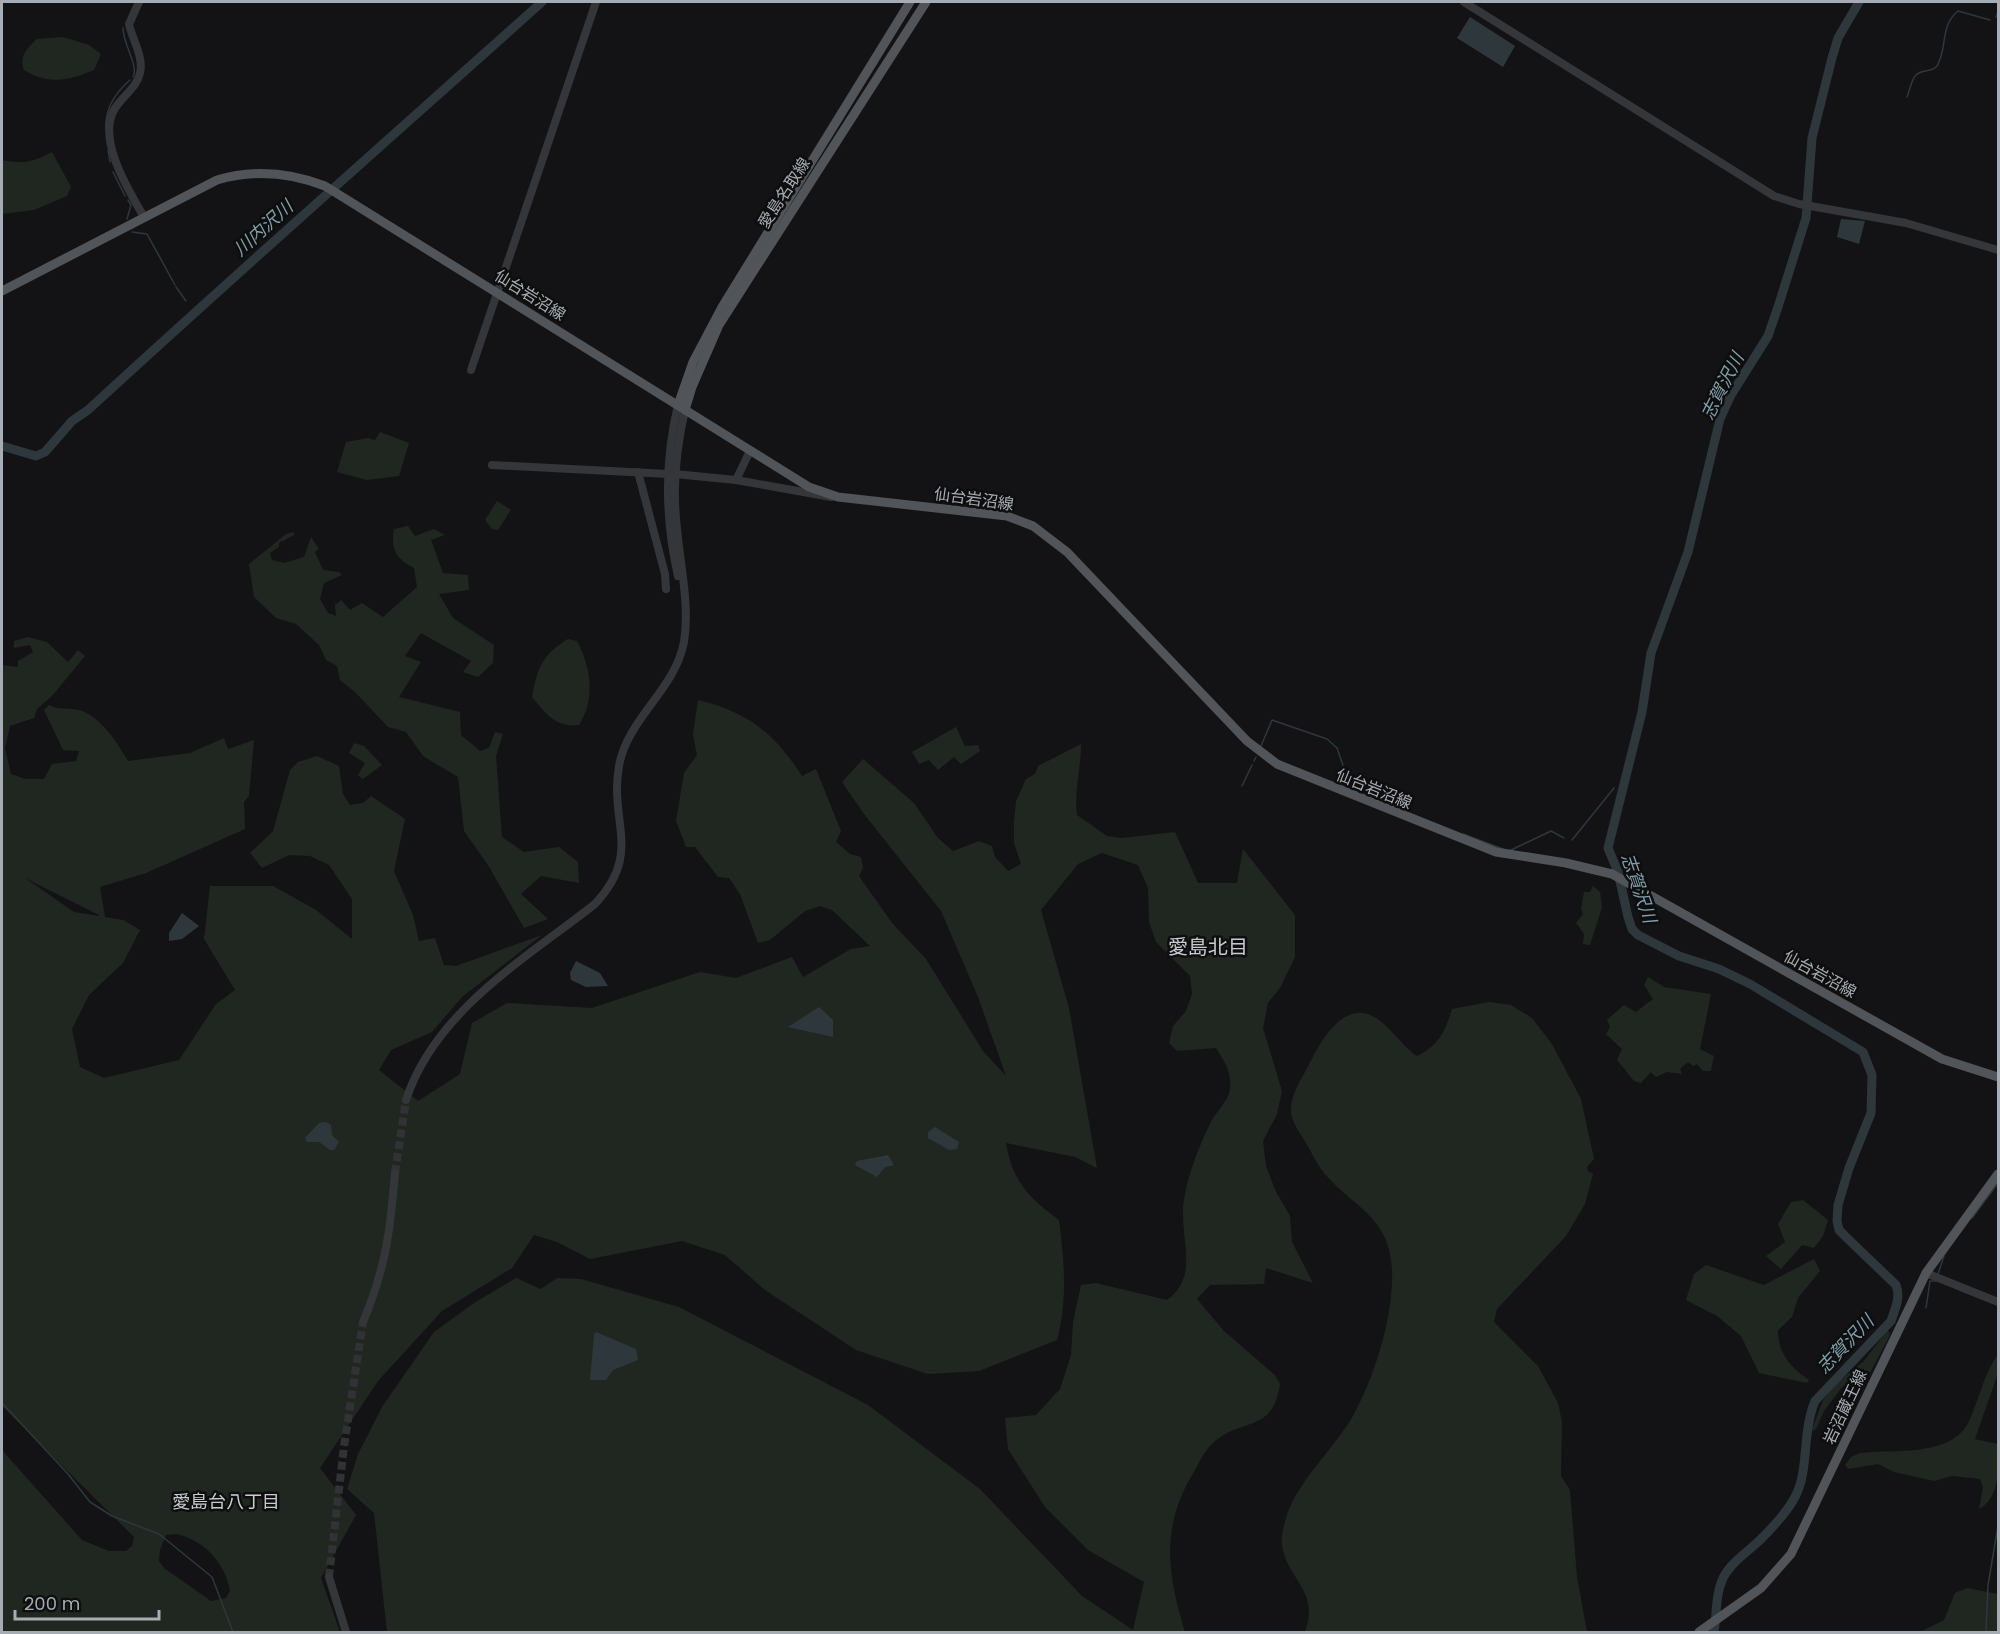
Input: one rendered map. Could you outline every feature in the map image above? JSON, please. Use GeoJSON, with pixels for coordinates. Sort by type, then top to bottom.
{"type":"FeatureCollection","features":[{"type":"Feature","properties":{"kind":"main road","name":"愛島名取線"},"geometry":{"type":"LineString","coordinates":[[682,408],[693,362],[722,307],[910,2]]}},
{"type":"Feature","properties":{"kind":"main road","name":"愛島名取線"},"geometry":{"type":"LineString","coordinates":[[682,408],[719,325],[926,2]]}},
{"type":"Feature","properties":{"kind":"main road","name":"仙台岩沼線"},"geometry":{"type":"LineString","coordinates":[[2,291],[204,186],[236,175],[284,174],[327,187],[809,486],[838,497],[987,513],[1023,521],[1041,531],[1067,552],[1247,741],[1277,764],[1496,852],[1601,870],[1623,879],[1915,1045],[1958,1065],[1998,1077]]}},
{"type":"Feature","properties":{"kind":"main road","name":"岩沼蔵王線"},"geometry":{"type":"LineString","coordinates":[[1700,1631],[1770,1580],[1797,1544],[1926,1273],[1944,1245],[1998,1174]]}},
{"type":"Feature","properties":{"kind":"street"},"geometry":{"type":"LineString","coordinates":[[139,2],[129,24],[139,56],[140,72],[131,89],[115,108],[110,124],[117,170],[144,217]]}},
{"type":"Feature","properties":{"kind":"street"},"geometry":{"type":"LineString","coordinates":[[471,370],[596,2]]}},
{"type":"Feature","properties":{"kind":"street"},"geometry":{"type":"LineString","coordinates":[[1464,2],[1767,193],[1802,204],[1906,223],[1998,250]]}},
{"type":"Feature","properties":{"kind":"street"},"geometry":{"type":"LineString","coordinates":[[406,1100],[419,1068],[438,1037],[453,1020],[481,994],[595,904],[615,880],[622,852],[619,767],[628,741],[668,683],[678,661],[686,627],[683,587],[678,578],[670,537],[671,474],[682,408]]}},
{"type":"Feature","properties":{"kind":"street"},"geometry":{"type":"LineString","coordinates":[[736,480],[750,451]]}},
{"type":"Feature","properties":{"kind":"street"},"geometry":{"type":"LineString","coordinates":[[492,465],[671,474],[736,480],[838,497]]}},
{"type":"Feature","properties":{"kind":"street"},"geometry":{"type":"LineString","coordinates":[[638,472],[665,574],[666,589]]}},
{"type":"Feature","properties":{"kind":"street"},"geometry":{"type":"LineString","coordinates":[[363,1322],[382,1275],[387,1254],[395,1173]]}},
{"type":"Feature","properties":{"kind":"street"},"geometry":{"type":"LineString","coordinates":[[1926,1273],[1998,1302]]}},
{"type":"Feature","properties":{"kind":"street"},"geometry":{"type":"LineString","coordinates":[[329,1577],[346,1632]]}},
{"type":"Feature","properties":{"kind":"shaded area"},"geometry":{"type":"Polygon","coordinates":[[[1470,17],[1515,46],[1503,67],[1457,38],[1470,17]]]}},
{"type":"Feature","properties":{"kind":"shaded area"},"geometry":{"type":"Polygon","coordinates":[[[63,37],[89,45],[101,54],[94,70],[59,80],[42,78],[24,70],[23,56],[37,39],[63,37]]]}},
{"type":"Feature","properties":{"kind":"shaded area"},"geometry":{"type":"Polygon","coordinates":[[[52,152],[71,187],[67,196],[34,210],[2,214],[2,160],[27,162],[52,152]]]}},
{"type":"Feature","properties":{"kind":"shaded area"},"geometry":{"type":"Polygon","coordinates":[[[1841,219],[1865,221],[1859,244],[1837,237],[1841,219]]]}},
{"type":"Feature","properties":{"kind":"shaded area"},"geometry":{"type":"Polygon","coordinates":[[[380,432],[409,443],[399,476],[367,480],[337,472],[346,442],[368,438],[375,440],[380,432]]]}},
{"type":"Feature","properties":{"kind":"shaded area"},"geometry":{"type":"Polygon","coordinates":[[[497,501],[511,510],[498,530],[492,529],[485,520],[497,501]]]}},
{"type":"Feature","properties":{"kind":"shaded area"},"geometry":{"type":"Polygon","coordinates":[[[408,526],[415,536],[434,529],[445,535],[431,540],[443,573],[468,575],[469,590],[439,594],[453,618],[494,645],[493,663],[478,677],[463,672],[471,661],[421,633],[405,656],[421,662],[399,697],[460,712],[461,735],[480,751],[489,748],[495,732],[503,734],[496,756],[502,837],[524,852],[559,847],[578,862],[579,883],[541,876],[521,894],[548,919],[524,928],[488,865],[464,831],[458,777],[423,756],[406,732],[388,727],[355,692],[340,680],[337,666],[326,660],[319,645],[296,624],[276,618],[254,597],[249,564],[286,534],[294,532],[294,535],[279,543],[279,547],[270,553],[272,560],[284,563],[304,557],[311,537],[319,549],[315,552],[323,570],[339,572],[342,575],[324,583],[320,599],[328,613],[336,616],[335,605],[341,600],[350,610],[362,603],[383,617],[417,587],[414,568],[399,557],[393,543],[394,529],[408,526]]]}},
{"type":"Feature","properties":{"kind":"shaded area"},"geometry":{"type":"Polygon","coordinates":[[[28,637],[47,642],[68,662],[78,650],[85,656],[52,696],[37,709],[34,718],[10,726],[5,748],[11,774],[25,779],[44,779],[52,764],[76,761],[79,751],[63,750],[44,710],[49,705],[89,714],[109,732],[128,761],[190,753],[224,738],[228,749],[254,740],[249,796],[244,802],[245,829],[146,873],[100,887],[105,917],[123,920],[140,930],[123,963],[89,995],[72,1029],[80,1067],[104,1078],[179,1060],[216,1004],[235,990],[204,939],[210,886],[273,886],[316,910],[352,939],[352,899],[329,865],[310,856],[289,855],[262,868],[250,853],[273,831],[290,770],[298,762],[317,756],[339,766],[343,794],[350,805],[363,803],[371,796],[405,819],[394,871],[413,915],[419,941],[435,938],[444,965],[456,966],[542,935],[462,997],[432,1032],[391,1050],[379,1070],[418,1101],[460,1074],[472,1023],[507,1003],[592,1008],[700,972],[736,978],[792,957],[803,977],[851,949],[870,946],[832,910],[820,906],[805,911],[770,940],[758,943],[740,894],[729,878],[718,877],[695,847],[686,847],[676,821],[684,773],[697,755],[693,734],[698,700],[731,711],[758,726],[781,748],[802,776],[816,769],[841,831],[836,842],[850,854],[861,857],[863,868],[859,876],[892,923],[926,959],[983,1051],[1006,1076],[978,997],[941,911],[864,814],[842,782],[863,759],[914,803],[938,838],[953,851],[979,841],[992,846],[995,857],[1008,871],[1021,864],[1014,843],[1014,821],[1016,801],[1026,779],[1035,774],[1038,766],[1081,744],[1076,796],[1077,815],[1107,836],[1122,838],[1175,832],[1198,883],[1237,883],[1243,849],[1295,915],[1295,957],[1280,988],[1268,1003],[1263,1028],[1282,1091],[1277,1114],[1263,1141],[1266,1166],[1276,1192],[1290,1216],[1292,1242],[1313,1283],[1266,1268],[1264,1284],[1210,1285],[1197,1299],[1224,1331],[1275,1375],[1280,1384],[1271,1411],[1263,1418],[1224,1435],[1208,1449],[1184,1491],[1176,1511],[1170,1550],[1171,1570],[1185,1632],[387,1632],[374,1513],[347,1489],[358,1454],[382,1407],[434,1332],[474,1303],[516,1278],[541,1289],[557,1278],[581,1279],[679,1307],[868,1405],[980,1489],[1082,1596],[1133,1630],[1144,1582],[1088,1550],[1045,1507],[1008,1449],[1005,1418],[1036,1415],[1060,1389],[1071,1355],[1073,1322],[1081,1285],[1096,1283],[1167,1300],[1176,1291],[1185,1272],[1183,1204],[1188,1180],[1206,1132],[1230,1090],[1229,1073],[1216,1048],[1177,1051],[1169,1043],[1173,1026],[1186,1011],[1192,994],[1190,976],[1156,942],[1149,922],[1148,888],[1138,865],[1102,853],[1078,864],[1041,910],[1069,1008],[1097,1168],[1075,1157],[1006,1143],[1013,1168],[1023,1188],[1059,1220],[1064,1295],[1057,1340],[979,1371],[928,1374],[856,1350],[765,1290],[725,1255],[682,1241],[590,1259],[557,1242],[534,1235],[512,1268],[442,1311],[378,1381],[320,1468],[356,1515],[321,1578],[340,1632],[2,1632],[2,1450],[82,1540],[109,1551],[126,1551],[132,1546],[134,1537],[2,1406],[2,665],[18,667],[18,661],[33,652],[30,645],[14,648],[14,641],[28,637]],[[25,878],[74,912],[99,916],[99,915],[25,878]],[[177,1534],[166,1535],[160,1550],[159,1561],[164,1568],[211,1601],[226,1598],[230,1591],[224,1571],[212,1555],[196,1542],[177,1534]]]}},
{"type":"Feature","properties":{"kind":"shaded area"},"geometry":{"type":"Polygon","coordinates":[[[568,639],[577,641],[582,651],[590,683],[588,704],[579,725],[557,722],[532,697],[542,663],[552,651],[568,639]]]}},
{"type":"Feature","properties":{"kind":"shaded area"},"geometry":{"type":"Polygon","coordinates":[[[956,727],[965,746],[978,745],[980,751],[961,764],[954,757],[938,770],[929,760],[919,764],[912,752],[956,727]]]}},
{"type":"Feature","properties":{"kind":"shaded area"},"geometry":{"type":"Polygon","coordinates":[[[354,743],[364,746],[382,765],[363,779],[358,775],[365,763],[349,753],[354,743]]]}},
{"type":"Feature","properties":{"kind":"shaded area"},"geometry":{"type":"Polygon","coordinates":[[[1593,886],[1600,892],[1602,907],[1590,945],[1583,944],[1584,934],[1576,923],[1583,914],[1581,908],[1584,892],[1590,892],[1593,886]]]}},
{"type":"Feature","properties":{"kind":"shaded area"},"geometry":{"type":"Polygon","coordinates":[[[182,913],[199,926],[182,939],[169,941],[169,933],[182,913]]]}},
{"type":"Feature","properties":{"kind":"shaded area"},"geometry":{"type":"Polygon","coordinates":[[[576,961],[600,973],[608,986],[586,987],[571,980],[570,973],[576,961]]]}},
{"type":"Feature","properties":{"kind":"shaded area"},"geometry":{"type":"Polygon","coordinates":[[[1648,977],[1664,987],[1711,994],[1700,1049],[1714,1056],[1711,1071],[1703,1071],[1697,1064],[1693,1066],[1688,1062],[1680,1069],[1682,1074],[1667,1072],[1656,1077],[1651,1072],[1641,1083],[1634,1081],[1617,1060],[1622,1049],[1606,1034],[1610,1027],[1607,1020],[1624,1005],[1636,1012],[1653,999],[1644,985],[1648,977]]]}},
{"type":"Feature","properties":{"kind":"shaded area"},"geometry":{"type":"Polygon","coordinates":[[[1489,1002],[1511,1005],[1532,1018],[1552,1044],[1581,1099],[1594,1159],[1587,1167],[1588,1171],[1593,1174],[1585,1204],[1566,1236],[1497,1309],[1494,1322],[1538,1366],[1558,1403],[1562,1422],[1561,1476],[1570,1490],[1577,1577],[1587,1632],[1305,1632],[1309,1618],[1306,1595],[1285,1557],[1282,1541],[1284,1527],[1295,1497],[1353,1416],[1369,1383],[1382,1345],[1390,1306],[1392,1269],[1390,1251],[1377,1225],[1324,1173],[1297,1128],[1291,1113],[1292,1099],[1323,1040],[1337,1023],[1350,1015],[1361,1013],[1382,1022],[1417,1056],[1425,1052],[1440,1037],[1452,1009],[1489,1002]]]}},
{"type":"Feature","properties":{"kind":"shaded area"},"geometry":{"type":"Polygon","coordinates":[[[819,1007],[833,1020],[833,1037],[788,1027],[819,1007]]]}},
{"type":"Feature","properties":{"kind":"shaded area"},"geometry":{"type":"Polygon","coordinates":[[[326,1122],[331,1125],[332,1135],[339,1142],[334,1150],[330,1150],[319,1142],[307,1142],[305,1138],[319,1123],[326,1122]]]}},
{"type":"Feature","properties":{"kind":"shaded area"},"geometry":{"type":"Polygon","coordinates":[[[935,1127],[959,1142],[957,1149],[949,1150],[928,1138],[928,1132],[935,1127]]]}},
{"type":"Feature","properties":{"kind":"shaded area"},"geometry":{"type":"Polygon","coordinates":[[[888,1155],[894,1165],[885,1167],[877,1177],[855,1165],[857,1161],[888,1155]]]}},
{"type":"Feature","properties":{"kind":"shaded area"},"geometry":{"type":"Polygon","coordinates":[[[1803,1200],[1828,1220],[1823,1236],[1814,1248],[1802,1245],[1781,1269],[1766,1256],[1785,1242],[1778,1224],[1791,1202],[1803,1200]]]}},
{"type":"Feature","properties":{"kind":"shaded area"},"geometry":{"type":"Polygon","coordinates":[[[1814,1259],[1820,1271],[1798,1298],[1792,1317],[1778,1330],[1780,1346],[1786,1359],[1809,1380],[1807,1383],[1759,1373],[1741,1336],[1717,1316],[1686,1300],[1694,1274],[1706,1265],[1764,1285],[1814,1259]]]}},
{"type":"Feature","properties":{"kind":"shaded area"},"geometry":{"type":"Polygon","coordinates":[[[1887,1331],[1890,1332],[1889,1337],[1871,1371],[1842,1387],[1824,1411],[1816,1429],[1811,1432],[1823,1400],[1837,1383],[1864,1361],[1887,1331]]]}},
{"type":"Feature","properties":{"kind":"shaded area"},"geometry":{"type":"Polygon","coordinates":[[[596,1332],[636,1349],[638,1360],[613,1370],[606,1380],[590,1380],[596,1332]]]}},
{"type":"Feature","properties":{"kind":"shaded area"},"geometry":{"type":"Polygon","coordinates":[[[1998,1354],[1998,1373],[1975,1439],[1998,1444],[1997,1481],[1995,1490],[1986,1504],[1979,1509],[1983,1487],[1980,1479],[1952,1476],[1934,1481],[1894,1472],[1878,1464],[1848,1469],[1845,1465],[1851,1457],[1860,1453],[1905,1451],[1936,1446],[1961,1433],[1969,1421],[1989,1370],[1998,1354]]]}},
{"type":"Feature","properties":{"kind":"shaded area"},"geometry":{"type":"Polygon","coordinates":[[[1967,1588],[1998,1594],[1998,1632],[1920,1632],[1944,1620],[1955,1593],[1967,1588]]]}},
{"type":"Feature","properties":{"kind":"waterway","name":"川内沢川"},"geometry":{"type":"LineString","coordinates":[[2,446],[36,456],[45,452],[72,421],[88,410],[542,2]]}},
{"type":"Feature","properties":{"kind":"waterway","name":"志賀沢川"},"geometry":{"type":"LineString","coordinates":[[1714,1632],[1719,1591],[1726,1572],[1776,1524],[1796,1495],[1803,1474],[1808,1425],[1815,1401],[1891,1321],[1896,1308],[1898,1298],[1896,1285],[1839,1230],[1837,1221],[1838,1205],[1849,1168],[1871,1113],[1872,1075],[1863,1052],[1750,984],[1719,969],[1679,956],[1638,935],[1632,929],[1618,872],[1608,848],[1642,712],[1651,653],[1688,552],[1720,419],[1731,395],[1768,336],[1778,307],[1806,218],[1812,138],[1832,58],[1838,38],[1859,2]]}},
{"type":"Feature","properties":{"kind":"waterway"},"geometry":{"type":"LineString","coordinates":[[1907,97],[1916,75],[1937,66],[1949,22],[1958,11],[1990,20]]}},
{"type":"Feature","properties":{"kind":"waterway"},"geometry":{"type":"LineString","coordinates":[[1996,17],[1998,12]]}},
{"type":"Feature","properties":{"kind":"waterway"},"geometry":{"type":"LineString","coordinates":[[123,28],[134,67],[133,77]]}},
{"type":"Feature","properties":{"kind":"waterway"},"geometry":{"type":"LineString","coordinates":[[106,131],[107,116],[112,102],[130,80]]}},
{"type":"Feature","properties":{"kind":"waterway"},"geometry":{"type":"LineString","coordinates":[[108,150],[110,162]]}},
{"type":"Feature","properties":{"kind":"waterway"},"geometry":{"type":"LineString","coordinates":[[113,172],[125,196]]}},
{"type":"Feature","properties":{"kind":"waterway"},"geometry":{"type":"LineString","coordinates":[[127,219],[131,205],[128,200]]}},
{"type":"Feature","properties":{"kind":"waterway"},"geometry":{"type":"LineString","coordinates":[[132,232],[147,234],[175,285]]}},
{"type":"Feature","properties":{"kind":"waterway"},"geometry":{"type":"LineString","coordinates":[[176,287],[186,301]]}},
{"type":"Feature","properties":{"kind":"waterway"},"geometry":{"type":"LineString","coordinates":[[1261,746],[1272,720],[1327,739],[1337,748],[1347,777],[1370,796]]}},
{"type":"Feature","properties":{"kind":"waterway"},"geometry":{"type":"LineString","coordinates":[[1254,761],[1256,757]]}},
{"type":"Feature","properties":{"kind":"waterway"},"geometry":{"type":"LineString","coordinates":[[1242,786],[1252,765]]}},
{"type":"Feature","properties":{"kind":"waterway"},"geometry":{"type":"LineString","coordinates":[[1572,840],[1614,788]]}},
{"type":"Feature","properties":{"kind":"waterway"},"geometry":{"type":"LineString","coordinates":[[1389,804],[1401,809]]}},
{"type":"Feature","properties":{"kind":"waterway"},"geometry":{"type":"LineString","coordinates":[[1511,850],[1551,831],[1564,838]]}},
{"type":"Feature","properties":{"kind":"waterway"},"geometry":{"type":"LineString","coordinates":[[1463,834],[1503,849]]}},
{"type":"Feature","properties":{"kind":"waterway"},"geometry":{"type":"LineString","coordinates":[[1972,1218],[1998,1183]]}},
{"type":"Feature","properties":{"kind":"waterway"},"geometry":{"type":"LineString","coordinates":[[1938,1274],[1944,1256]]}},
{"type":"Feature","properties":{"kind":"waterway"},"geometry":{"type":"LineString","coordinates":[[1926,1308],[1930,1281],[1936,1281]]}},
{"type":"Feature","properties":{"kind":"waterway"},"geometry":{"type":"LineString","coordinates":[[2,1403],[68,1474],[90,1502],[112,1516],[159,1534],[212,1577],[233,1632]]}},
{"type":"Feature","properties":{"kind":"waterway"},"geometry":{"type":"LineString","coordinates":[[1986,1632],[1988,1585],[1998,1526]]}},
{"type":"Feature","properties":{"kind":"tunnel"},"geometry":{"type":"LineString","coordinates":[[395,1173],[406,1100]]}},
{"type":"Feature","properties":{"kind":"tunnel"},"geometry":{"type":"LineString","coordinates":[[329,1577],[344,1446],[363,1322]]}},
{"type":"Feature","properties":{"kind":"district","name":"愛島北目"},"geometry":{"type":"Point","coordinates":[1208,947]}},
{"type":"Feature","properties":{"kind":"district","name":"愛島台八丁目"},"geometry":{"type":"Point","coordinates":[226,1501]}}]}
